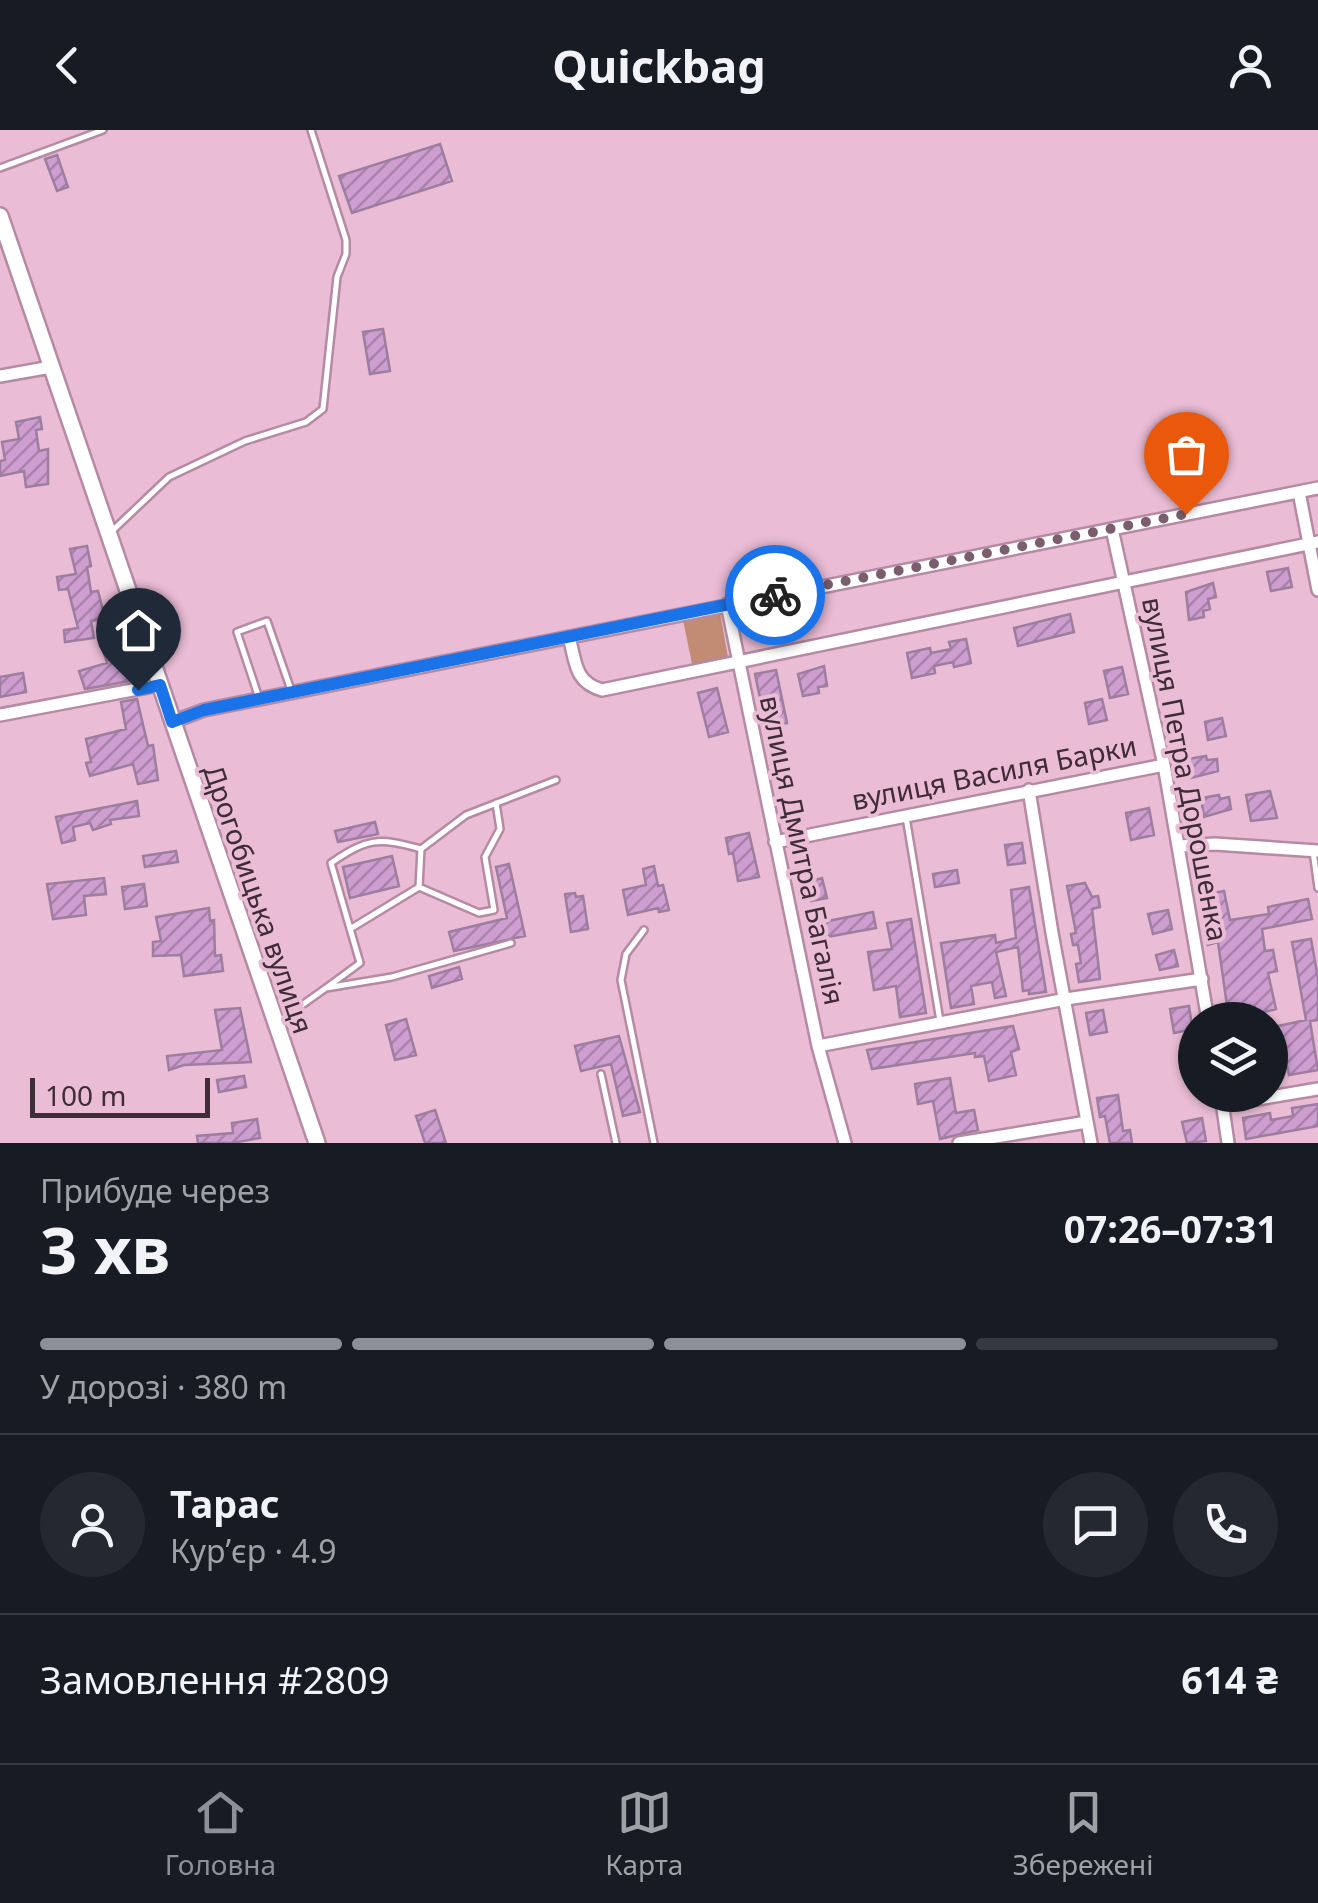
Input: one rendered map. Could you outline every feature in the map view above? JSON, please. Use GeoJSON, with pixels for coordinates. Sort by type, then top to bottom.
{"type":"FeatureCollection","features":[{"type":"Feature","properties":{"kind":"main road","name":"Дрогобицька вулиця"},"geometry":{"type":"LineString","coordinates":[[0,216],[316,1143]]}},
{"type":"Feature","properties":{"kind":"street"},"geometry":{"type":"LineString","coordinates":[[0,376],[52,367]]}},
{"type":"Feature","properties":{"kind":"street"},"geometry":{"type":"LineString","coordinates":[[172,722],[204,710],[292,692],[1318,488]]}},
{"type":"Feature","properties":{"kind":"street"},"geometry":{"type":"LineString","coordinates":[[1299,492],[1313,542],[1318,590]]}},
{"type":"Feature","properties":{"kind":"street","name":"вулиця Петра Дорошенка"},"geometry":{"type":"LineString","coordinates":[[1112,529],[1164,765],[1205,1002]]}},
{"type":"Feature","properties":{"kind":"street"},"geometry":{"type":"LineString","coordinates":[[570,637],[579,676],[586,686],[602,690],[1313,542]]}},
{"type":"Feature","properties":{"kind":"street","name":"вулиця Дмитра Багалія"},"geometry":{"type":"LineString","coordinates":[[727,604],[818,1046],[845,1143]]}},
{"type":"Feature","properties":{"kind":"street"},"geometry":{"type":"LineString","coordinates":[[0,716],[160,685]]}},
{"type":"Feature","properties":{"kind":"street","name":"вулиця Василя Барки"},"geometry":{"type":"LineString","coordinates":[[774,842],[1164,765]]}},
{"type":"Feature","properties":{"kind":"street"},"geometry":{"type":"LineString","coordinates":[[1030,790],[1090,1143]]}},
{"type":"Feature","properties":{"kind":"street"},"geometry":{"type":"LineString","coordinates":[[1179,846],[1215,844],[1315,851]]}},
{"type":"Feature","properties":{"kind":"street"},"geometry":{"type":"LineString","coordinates":[[818,1046],[1066,999],[1202,979]]}},
{"type":"Feature","properties":{"kind":"street"},"geometry":{"type":"LineString","coordinates":[[1288,1092],[1318,1088]]}},
{"type":"Feature","properties":{"kind":"street"},"geometry":{"type":"LineString","coordinates":[[1223,1112],[1228,1143]]}},
{"type":"Feature","properties":{"kind":"street"},"geometry":{"type":"LineString","coordinates":[[959,1143],[1087,1122]]}},
{"type":"Feature","properties":{"kind":"lane"},"geometry":{"type":"LineString","coordinates":[[0,168],[103,130]]}},
{"type":"Feature","properties":{"kind":"lane"},"geometry":{"type":"LineString","coordinates":[[108,536],[168,477],[245,441],[306,422],[324,408],[338,277],[346,240],[310,130]]}},
{"type":"Feature","properties":{"kind":"lane"},"geometry":{"type":"LineString","coordinates":[[259,699],[237,632],[267,621],[292,692]]}},
{"type":"Feature","properties":{"kind":"lane"},"geometry":{"type":"LineString","coordinates":[[419,887],[421,849],[466,815],[556,780]]}},
{"type":"Feature","properties":{"kind":"lane"},"geometry":{"type":"LineString","coordinates":[[419,887],[479,912],[494,910],[485,857],[500,829],[496,803]]}},
{"type":"Feature","properties":{"kind":"lane"},"geometry":{"type":"LineString","coordinates":[[906,814],[940,1022]]}},
{"type":"Feature","properties":{"kind":"lane"},"geometry":{"type":"LineString","coordinates":[[276,1024],[360,963],[331,863],[356,846],[386,840],[421,849]]}},
{"type":"Feature","properties":{"kind":"lane"},"geometry":{"type":"LineString","coordinates":[[1315,851],[1318,888]]}},
{"type":"Feature","properties":{"kind":"lane"},"geometry":{"type":"LineString","coordinates":[[350,929],[419,887]]}},
{"type":"Feature","properties":{"kind":"lane"},"geometry":{"type":"LineString","coordinates":[[644,930],[626,954],[621,980],[654,1143]]}},
{"type":"Feature","properties":{"kind":"lane"},"geometry":{"type":"LineString","coordinates":[[326,988],[392,977],[511,943]]}},
{"type":"Feature","properties":{"kind":"lane"},"geometry":{"type":"LineString","coordinates":[[600,1074],[616,1143]]}},
{"type":"Feature","properties":{"kind":"shaded area"},"geometry":{"type":"Polygon","coordinates":[[[720,613],[728,657],[692,664],[683,620],[720,613]]]}},
{"type":"Feature","properties":{"kind":"building"},"geometry":{"type":"Polygon","coordinates":[[[440,144],[452,181],[352,213],[339,176],[440,144]]]}},
{"type":"Feature","properties":{"kind":"building"},"geometry":{"type":"Polygon","coordinates":[[[57,155],[68,187],[57,191],[45,159],[57,155]]]}},
{"type":"Feature","properties":{"kind":"building"},"geometry":{"type":"Polygon","coordinates":[[[383,329],[390,371],[370,374],[363,332],[383,329]]]}},
{"type":"Feature","properties":{"kind":"building"},"geometry":{"type":"Polygon","coordinates":[[[40,417],[42,429],[36,430],[39,451],[48,449],[48,484],[26,487],[24,471],[0,476],[0,461],[5,460],[2,442],[19,439],[16,422],[40,417]]]}},
{"type":"Feature","properties":{"kind":"building"},"geometry":{"type":"Polygon","coordinates":[[[87,546],[91,592],[98,591],[105,618],[91,621],[94,638],[65,642],[64,630],[78,628],[68,589],[59,590],[57,577],[76,574],[70,549],[87,546]]]}},
{"type":"Feature","properties":{"kind":"building"},"geometry":{"type":"Polygon","coordinates":[[[1288,568],[1292,587],[1271,591],[1267,572],[1288,568]]]}},
{"type":"Feature","properties":{"kind":"building"},"geometry":{"type":"Polygon","coordinates":[[[1213,583],[1216,597],[1208,599],[1210,609],[1203,611],[1204,617],[1189,620],[1186,592],[1213,583]]]}},
{"type":"Feature","properties":{"kind":"building"},"geometry":{"type":"Polygon","coordinates":[[[1070,614],[1074,632],[1018,646],[1014,628],[1070,614]]]}},
{"type":"Feature","properties":{"kind":"building"},"geometry":{"type":"Polygon","coordinates":[[[118,639],[130,681],[85,689],[79,671],[107,663],[101,643],[118,639]]]}},
{"type":"Feature","properties":{"kind":"building"},"geometry":{"type":"Polygon","coordinates":[[[966,639],[971,663],[934,666],[935,673],[912,678],[907,653],[951,649],[949,642],[966,639]]]}},
{"type":"Feature","properties":{"kind":"building"},"geometry":{"type":"Polygon","coordinates":[[[824,666],[827,686],[818,687],[819,693],[803,696],[798,674],[824,666]]]}},
{"type":"Feature","properties":{"kind":"building"},"geometry":{"type":"Polygon","coordinates":[[[1122,667],[1128,694],[1110,698],[1104,671],[1122,667]]]}},
{"type":"Feature","properties":{"kind":"building"},"geometry":{"type":"Polygon","coordinates":[[[776,670],[787,723],[766,727],[755,674],[776,670]]]}},
{"type":"Feature","properties":{"kind":"building"},"geometry":{"type":"Polygon","coordinates":[[[23,673],[26,692],[0,697],[0,677],[23,673]]]}},
{"type":"Feature","properties":{"kind":"building"},"geometry":{"type":"Polygon","coordinates":[[[717,688],[728,732],[709,737],[698,693],[717,688]]]}},
{"type":"Feature","properties":{"kind":"building"},"geometry":{"type":"Polygon","coordinates":[[[137,699],[148,746],[153,745],[158,780],[138,784],[133,764],[90,776],[86,739],[126,729],[121,702],[137,699]]]}},
{"type":"Feature","properties":{"kind":"building"},"geometry":{"type":"Polygon","coordinates":[[[1102,699],[1107,720],[1089,724],[1085,703],[1102,699]]]}},
{"type":"Feature","properties":{"kind":"building"},"geometry":{"type":"Polygon","coordinates":[[[1222,718],[1226,736],[1208,740],[1205,722],[1222,718]]]}},
{"type":"Feature","properties":{"kind":"building"},"geometry":{"type":"Polygon","coordinates":[[[1206,756],[1207,760],[1217,759],[1218,771],[1191,778],[1188,759],[1206,756]]]}},
{"type":"Feature","properties":{"kind":"building"},"geometry":{"type":"Polygon","coordinates":[[[1270,791],[1277,818],[1251,821],[1246,795],[1270,791]]]}},
{"type":"Feature","properties":{"kind":"building"},"geometry":{"type":"Polygon","coordinates":[[[1219,795],[1220,799],[1229,797],[1231,809],[1204,817],[1201,798],[1219,795]]]}},
{"type":"Feature","properties":{"kind":"building"},"geometry":{"type":"Polygon","coordinates":[[[137,801],[139,816],[110,820],[111,824],[93,830],[90,823],[73,827],[75,840],[62,843],[56,817],[137,801]]]}},
{"type":"Feature","properties":{"kind":"building"},"geometry":{"type":"Polygon","coordinates":[[[1149,808],[1154,835],[1131,840],[1126,813],[1149,808]]]}},
{"type":"Feature","properties":{"kind":"building"},"geometry":{"type":"Polygon","coordinates":[[[375,822],[378,834],[338,842],[335,831],[375,822]]]}},
{"type":"Feature","properties":{"kind":"building"},"geometry":{"type":"Polygon","coordinates":[[[749,833],[759,877],[738,881],[726,838],[749,833]]]}},
{"type":"Feature","properties":{"kind":"building"},"geometry":{"type":"Polygon","coordinates":[[[1022,843],[1025,863],[1008,865],[1005,845],[1022,843]]]}},
{"type":"Feature","properties":{"kind":"building"},"geometry":{"type":"Polygon","coordinates":[[[176,851],[178,862],[145,867],[143,856],[176,851]]]}},
{"type":"Feature","properties":{"kind":"building"},"geometry":{"type":"Polygon","coordinates":[[[392,856],[399,886],[350,898],[343,867],[392,856]]]}},
{"type":"Feature","properties":{"kind":"building"},"geometry":{"type":"Polygon","coordinates":[[[509,864],[525,936],[454,951],[449,932],[507,918],[496,867],[509,864]]]}},
{"type":"Feature","properties":{"kind":"building"},"geometry":{"type":"Polygon","coordinates":[[[654,866],[669,910],[659,912],[658,908],[628,915],[623,890],[646,885],[643,869],[654,866]]]}},
{"type":"Feature","properties":{"kind":"building"},"geometry":{"type":"Polygon","coordinates":[[[957,870],[959,883],[935,887],[933,874],[957,870]]]}},
{"type":"Feature","properties":{"kind":"building"},"geometry":{"type":"Polygon","coordinates":[[[104,878],[106,894],[84,896],[86,915],[53,919],[47,884],[104,878]]]}},
{"type":"Feature","properties":{"kind":"building"},"geometry":{"type":"Polygon","coordinates":[[[822,878],[827,898],[811,901],[807,882],[822,878]]]}},
{"type":"Feature","properties":{"kind":"building"},"geometry":{"type":"Polygon","coordinates":[[[1085,883],[1092,897],[1098,896],[1100,907],[1092,909],[1100,979],[1079,982],[1076,964],[1081,963],[1078,945],[1073,945],[1071,934],[1076,933],[1067,886],[1085,883]]]}},
{"type":"Feature","properties":{"kind":"building"},"geometry":{"type":"Polygon","coordinates":[[[144,884],[147,906],[125,909],[122,887],[144,884]]]}},
{"type":"Feature","properties":{"kind":"building"},"geometry":{"type":"Polygon","coordinates":[[[1029,887],[1046,992],[1023,991],[1018,947],[996,952],[1006,996],[995,998],[992,982],[971,986],[974,1004],[951,1008],[941,943],[995,935],[996,943],[1016,938],[1011,890],[1029,887]]]}},
{"type":"Feature","properties":{"kind":"building"},"geometry":{"type":"Polygon","coordinates":[[[1224,891],[1230,920],[1269,914],[1268,907],[1308,899],[1312,919],[1262,929],[1265,951],[1273,950],[1277,971],[1268,973],[1274,1002],[1226,1002],[1218,942],[1208,945],[1205,931],[1214,929],[1207,894],[1224,891]]]}},
{"type":"Feature","properties":{"kind":"building"},"geometry":{"type":"Polygon","coordinates":[[[575,893],[576,897],[583,896],[588,929],[571,932],[565,894],[575,893]]]}},
{"type":"Feature","properties":{"kind":"building"},"geometry":{"type":"Polygon","coordinates":[[[209,908],[210,921],[214,920],[215,956],[221,955],[223,971],[184,976],[181,955],[153,956],[153,942],[161,941],[156,917],[209,908]]]}},
{"type":"Feature","properties":{"kind":"building"},"geometry":{"type":"Polygon","coordinates":[[[1168,910],[1172,929],[1153,934],[1148,914],[1168,910]]]}},
{"type":"Feature","properties":{"kind":"building"},"geometry":{"type":"Polygon","coordinates":[[[873,912],[876,928],[816,939],[813,924],[873,912]]]}},
{"type":"Feature","properties":{"kind":"building"},"geometry":{"type":"Polygon","coordinates":[[[911,919],[926,1013],[900,1017],[896,986],[874,990],[868,952],[892,949],[887,923],[911,919]]]}},
{"type":"Feature","properties":{"kind":"building"},"geometry":{"type":"Polygon","coordinates":[[[1311,939],[1318,978],[1318,1020],[1310,1021],[1318,1070],[1289,1075],[1288,1024],[1306,1020],[1292,942],[1311,939]]]}},
{"type":"Feature","properties":{"kind":"building"},"geometry":{"type":"Polygon","coordinates":[[[1174,950],[1178,966],[1160,970],[1156,955],[1174,950]]]}},
{"type":"Feature","properties":{"kind":"building"},"geometry":{"type":"Polygon","coordinates":[[[459,967],[462,979],[432,988],[429,976],[459,967]]]}},
{"type":"Feature","properties":{"kind":"building"},"geometry":{"type":"Polygon","coordinates":[[[240,1008],[251,1062],[184,1065],[169,1070],[167,1056],[222,1050],[215,1010],[240,1008]]]}},
{"type":"Feature","properties":{"kind":"building"},"geometry":{"type":"Polygon","coordinates":[[[1178,1008],[1178,1032],[1174,1033],[1170,1009],[1178,1008]]]}},
{"type":"Feature","properties":{"kind":"building"},"geometry":{"type":"Polygon","coordinates":[[[1103,1010],[1107,1032],[1090,1035],[1086,1013],[1103,1010]]]}},
{"type":"Feature","properties":{"kind":"building"},"geometry":{"type":"Polygon","coordinates":[[[406,1019],[416,1055],[395,1060],[386,1025],[406,1019]]]}},
{"type":"Feature","properties":{"kind":"building"},"geometry":{"type":"Polygon","coordinates":[[[1013,1026],[1019,1049],[1011,1052],[1016,1075],[989,1081],[984,1056],[975,1057],[975,1053],[872,1069],[867,1050],[1013,1026]]]}},
{"type":"Feature","properties":{"kind":"building"},"geometry":{"type":"Polygon","coordinates":[[[619,1036],[640,1112],[623,1116],[611,1064],[581,1071],[575,1046],[619,1036]]]}},
{"type":"Feature","properties":{"kind":"building"},"geometry":{"type":"Polygon","coordinates":[[[244,1076],[246,1087],[219,1092],[217,1080],[244,1076]]]}},
{"type":"Feature","properties":{"kind":"building"},"geometry":{"type":"Polygon","coordinates":[[[950,1078],[956,1113],[974,1110],[978,1130],[940,1139],[933,1101],[918,1104],[915,1084],[950,1078]]]}},
{"type":"Feature","properties":{"kind":"building"},"geometry":{"type":"Polygon","coordinates":[[[1118,1095],[1123,1131],[1130,1130],[1132,1143],[1110,1143],[1105,1116],[1100,1117],[1097,1098],[1118,1095]]]}},
{"type":"Feature","properties":{"kind":"building"},"geometry":{"type":"Polygon","coordinates":[[[1318,1104],[1318,1126],[1246,1139],[1243,1118],[1270,1113],[1271,1120],[1293,1116],[1292,1108],[1318,1104]]]}},
{"type":"Feature","properties":{"kind":"building"},"geometry":{"type":"Polygon","coordinates":[[[435,1110],[446,1143],[425,1143],[416,1116],[435,1110]]]}},
{"type":"Feature","properties":{"kind":"building"},"geometry":{"type":"Polygon","coordinates":[[[1202,1118],[1206,1141],[1187,1143],[1182,1122],[1202,1118]]]}},
{"type":"Feature","properties":{"kind":"building"},"geometry":{"type":"Polygon","coordinates":[[[257,1119],[260,1138],[198,1143],[197,1136],[233,1133],[232,1123],[257,1119]]]}},
{"type":"Feature","properties":{"kind":"way so far"},"geometry":{"type":"LineString","coordinates":[[775,595],[1186,514]]}},
{"type":"Feature","properties":{"kind":"route"},"geometry":{"type":"LineString","coordinates":[[138,690],[160,685],[172,722],[204,710],[775,595]]}}]}
